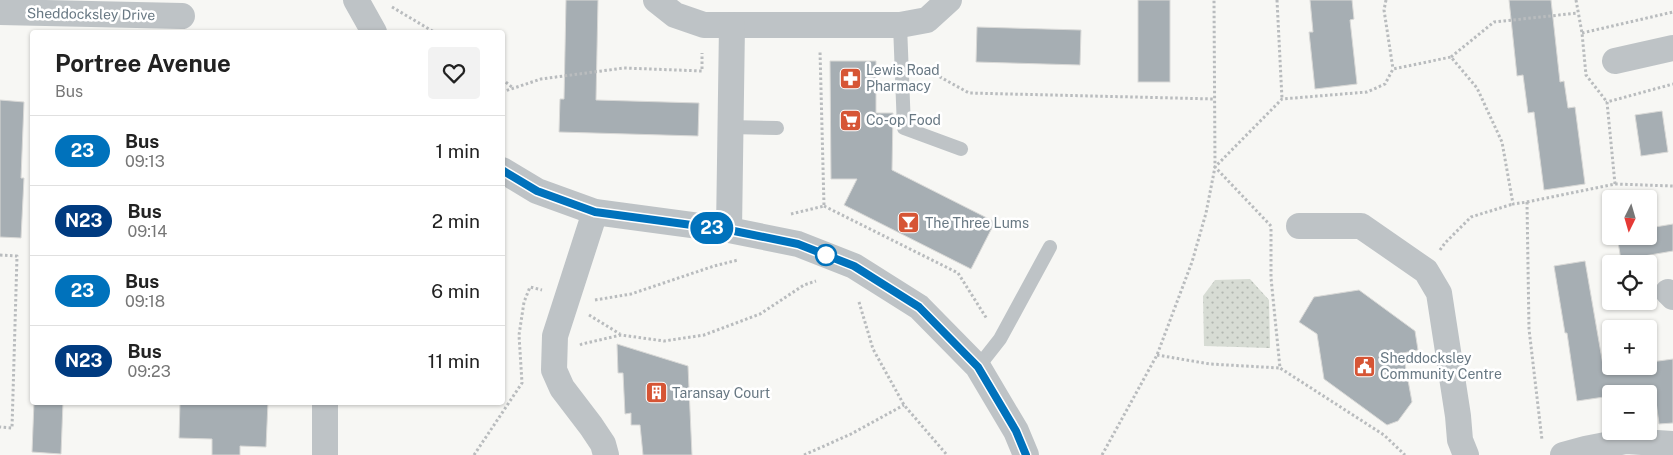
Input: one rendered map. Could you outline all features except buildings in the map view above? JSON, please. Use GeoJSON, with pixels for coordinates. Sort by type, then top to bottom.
{"type":"FeatureCollection","features":[{"type":"Feature","properties":{"kind":"street"},"geometry":{"type":"LineString","coordinates":[[356,0],[373,30]]}},
{"type":"Feature","properties":{"kind":"street"},"geometry":{"type":"LineString","coordinates":[[656,0],[675,15],[704,25],[900,25],[927,20],[949,0]]}},
{"type":"Feature","properties":{"kind":"street","name":"Sheddocksley Drive"},"geometry":{"type":"LineString","coordinates":[[0,12],[182,16]]}},
{"type":"Feature","properties":{"kind":"street"},"geometry":{"type":"LineString","coordinates":[[729,230],[732,25]]}},
{"type":"Feature","properties":{"kind":"street"},"geometry":{"type":"LineString","coordinates":[[1615,62],[1673,48]]}},
{"type":"Feature","properties":{"kind":"street"},"geometry":{"type":"LineString","coordinates":[[505,172],[537,191],[595,212],[729,230],[798,244],[854,266],[919,307],[978,367],[1016,431],[1026,455]]}},
{"type":"Feature","properties":{"kind":"street"},"geometry":{"type":"LineString","coordinates":[[595,212],[555,336],[554,370],[562,388],[603,444],[606,455]]}},
{"type":"Feature","properties":{"kind":"street"},"geometry":{"type":"LineString","coordinates":[[1299,226],[1361,226],[1426,271],[1439,293],[1460,440],[1466,455]]}},
{"type":"Feature","properties":{"kind":"street"},"geometry":{"type":"LineString","coordinates":[[325,455],[326,405]]}},
{"type":"Feature","properties":{"kind":"street"},"geometry":{"type":"LineString","coordinates":[[1553,450],[1585,448],[1626,441],[1673,444]]}},
{"type":"Feature","properties":{"kind":"lane"},"geometry":{"type":"LineString","coordinates":[[900,25],[904,128],[961,149]]}},
{"type":"Feature","properties":{"kind":"lane"},"geometry":{"type":"LineString","coordinates":[[730,126],[777,128]]}},
{"type":"Feature","properties":{"kind":"lane"},"geometry":{"type":"LineString","coordinates":[[978,367],[1000,339],[1050,247]]}},
{"type":"Feature","properties":{"kind":"path"},"geometry":{"type":"LineString","coordinates":[[1102,455],[1157,355],[1192,262],[1206,213],[1215,167],[1214,0]]}},
{"type":"Feature","properties":{"kind":"path"},"geometry":{"type":"LineString","coordinates":[[1277,0],[1282,99]]}},
{"type":"Feature","properties":{"kind":"path"},"geometry":{"type":"LineString","coordinates":[[1215,167],[1282,99],[1367,92],[1385,84],[1393,68],[1384,10],[1386,0]]}},
{"type":"Feature","properties":{"kind":"path"},"geometry":{"type":"LineString","coordinates":[[1576,0],[1582,33],[1586,75],[1607,102],[1615,184]]}},
{"type":"Feature","properties":{"kind":"path"},"geometry":{"type":"LineString","coordinates":[[1582,33],[1673,12]]}},
{"type":"Feature","properties":{"kind":"path"},"geometry":{"type":"LineString","coordinates":[[1393,68],[1451,57],[1494,22],[1578,13]]}},
{"type":"Feature","properties":{"kind":"path"},"geometry":{"type":"LineString","coordinates":[[505,91],[542,80],[624,68],[702,71],[704,25]]}},
{"type":"Feature","properties":{"kind":"path"},"geometry":{"type":"LineString","coordinates":[[819,25],[824,206]]}},
{"type":"Feature","properties":{"kind":"path"},"geometry":{"type":"LineString","coordinates":[[901,55],[969,92],[1214,99]]}},
{"type":"Feature","properties":{"kind":"path"},"geometry":{"type":"LineString","coordinates":[[1451,57],[1477,88],[1502,142],[1513,204]]}},
{"type":"Feature","properties":{"kind":"path"},"geometry":{"type":"LineString","coordinates":[[505,81],[513,88]]}},
{"type":"Feature","properties":{"kind":"path"},"geometry":{"type":"LineString","coordinates":[[1607,102],[1673,84]]}},
{"type":"Feature","properties":{"kind":"path"},"geometry":{"type":"LineString","coordinates":[[1215,167],[1271,226],[1271,278],[1280,368]]}},
{"type":"Feature","properties":{"kind":"path"},"geometry":{"type":"LineString","coordinates":[[1426,271],[1446,243],[1471,217],[1513,204],[1615,184],[1673,186]]}},
{"type":"Feature","properties":{"kind":"path"},"geometry":{"type":"LineString","coordinates":[[1526,202],[1529,329],[1553,450]]}},
{"type":"Feature","properties":{"kind":"path"},"geometry":{"type":"LineString","coordinates":[[786,216],[824,206],[958,273],[1000,339]]}},
{"type":"Feature","properties":{"kind":"path"},"geometry":{"type":"LineString","coordinates":[[1271,226],[1299,226]]}},
{"type":"Feature","properties":{"kind":"path"},"geometry":{"type":"LineString","coordinates":[[0,255],[18,256],[12,428],[0,427]]}},
{"type":"Feature","properties":{"kind":"path"},"geometry":{"type":"LineString","coordinates":[[474,455],[522,382],[519,335],[524,302],[530,287],[568,297],[596,300],[631,294],[714,266],[742,259]]}},
{"type":"Feature","properties":{"kind":"path"},"geometry":{"type":"LineString","coordinates":[[554,370],[582,344],[621,335],[664,341],[704,335],[760,314],[804,285],[854,266],[860,308],[873,349],[904,405],[947,455]]}},
{"type":"Feature","properties":{"kind":"path"},"geometry":{"type":"LineString","coordinates":[[568,297],[589,316],[621,335]]}},
{"type":"Feature","properties":{"kind":"path"},"geometry":{"type":"LineString","coordinates":[[1157,355],[1210,364],[1280,368],[1384,435],[1405,455]]}},
{"type":"Feature","properties":{"kind":"path"},"geometry":{"type":"LineString","coordinates":[[804,455],[850,434],[904,405]]}},
{"type":"Feature","properties":{"kind":"shaded area"},"geometry":{"type":"Polygon","coordinates":[[[1250,279],[1269,300],[1270,348],[1204,346],[1203,296],[1215,280],[1250,279]]]}},
{"type":"Feature","properties":{"kind":"bus line","name":"23"},"geometry":{"type":"LineString","coordinates":[[505,172],[537,191],[595,212],[729,230],[798,244],[854,266],[919,307],[978,367],[1016,431],[1026,455]]}},
{"type":"Feature","properties":{"kind":"place","name":"Lewis Road Pharmacy"},"geometry":{"type":"Point","coordinates":[850,78]}},
{"type":"Feature","properties":{"kind":"place","name":"Co-op Food"},"geometry":{"type":"Point","coordinates":[850,120]}},
{"type":"Feature","properties":{"kind":"place","name":"The Three Lums"},"geometry":{"type":"Point","coordinates":[909,223]}},
{"type":"Feature","properties":{"kind":"place","name":"Sheddocksley Community Centre"},"geometry":{"type":"Point","coordinates":[1364,366]}},
{"type":"Feature","properties":{"kind":"place","name":"Taransay Court"},"geometry":{"type":"Point","coordinates":[656,393]}}]}
